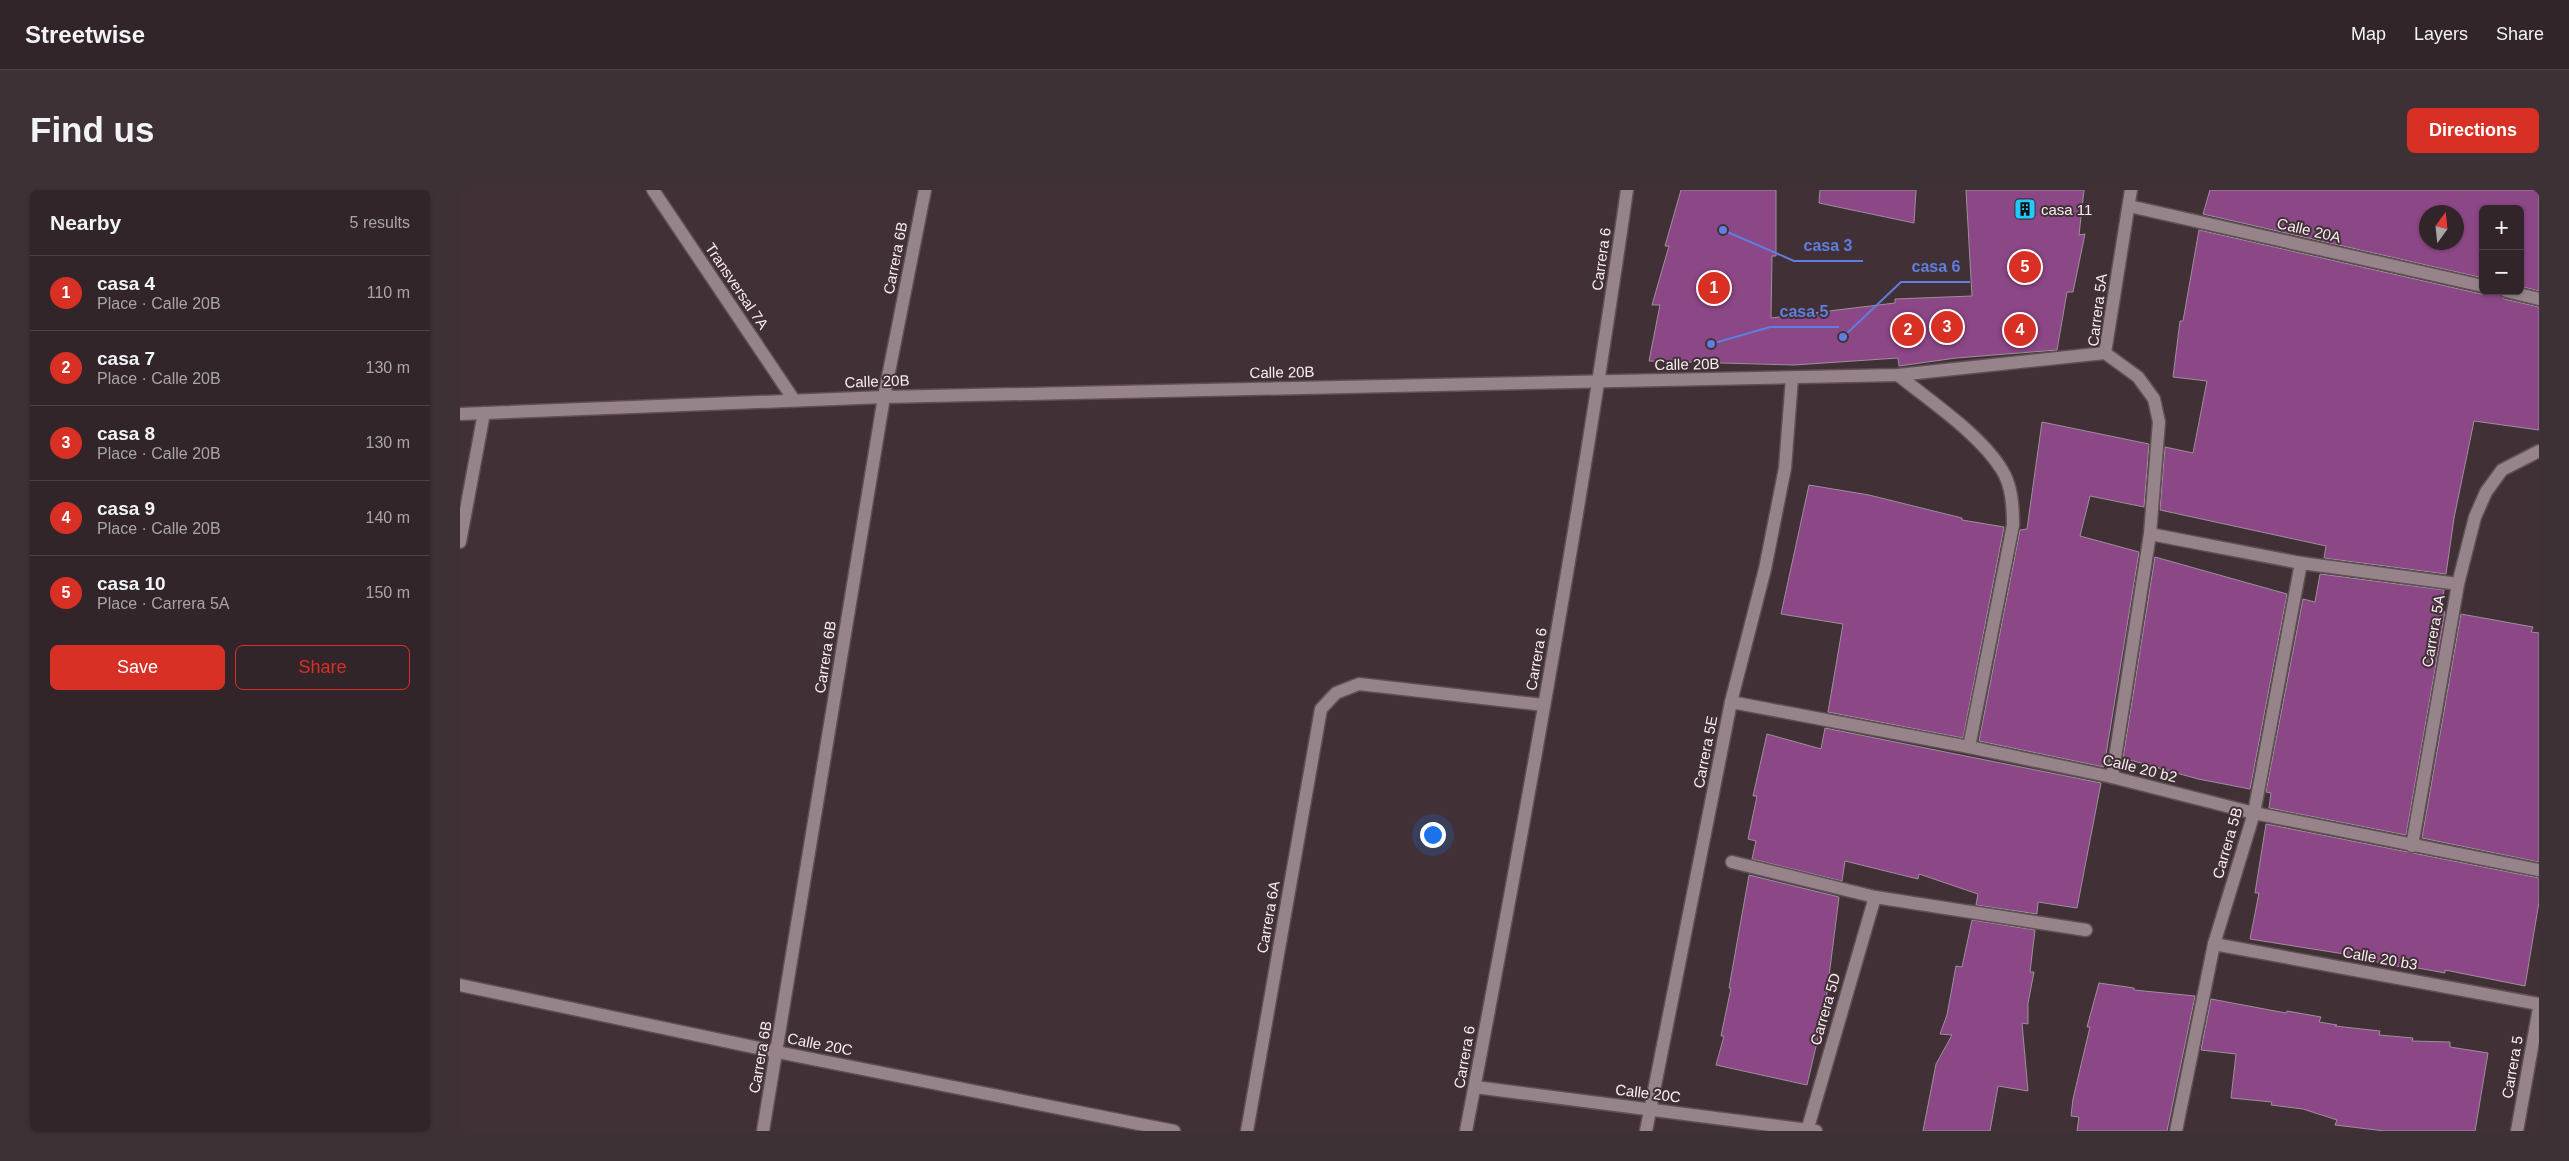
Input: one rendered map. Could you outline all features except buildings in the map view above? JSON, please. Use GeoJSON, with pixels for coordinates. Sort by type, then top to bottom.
{"type":"FeatureCollection","features":[{"type":"Feature","properties":{"kind":"street","name":"Transversal 7A"},"geometry":{"type":"LineString","coordinates":[[654,190],[794,400]]}},
{"type":"Feature","properties":{"kind":"street","name":"Carrera 6B"},"geometry":{"type":"LineString","coordinates":[[763,1131],[778,1052],[884,396],[925,190]]}},
{"type":"Feature","properties":{"kind":"street","name":"Carrera 6"},"geometry":{"type":"LineString","coordinates":[[1466,1131],[1544,705],[1600,381],[1628,190]]}},
{"type":"Feature","properties":{"kind":"street","name":"Carrera 5A"},"geometry":{"type":"LineString","coordinates":[[2112,777],[2150,534],[2159,422],[2154,399],[2138,377],[2105,353],[2131,190]]}},
{"type":"Feature","properties":{"kind":"street","name":"Calle 20A"},"geometry":{"type":"LineString","coordinates":[[2129,206],[2479,285]]}},
{"type":"Feature","properties":{"kind":"street"},"geometry":{"type":"LineString","coordinates":[[2522,295],[2539,299]]}},
{"type":"Feature","properties":{"kind":"street","name":"Calle 20B"},"geometry":{"type":"LineString","coordinates":[[460,414],[884,396],[1898,375],[2105,353]]}},
{"type":"Feature","properties":{"kind":"street"},"geometry":{"type":"LineString","coordinates":[[1898,375],[1984,446],[2003,470],[2013,506],[2013,525],[1969,747]]}},
{"type":"Feature","properties":{"kind":"street","name":"Carrera 5E"},"geometry":{"type":"LineString","coordinates":[[1646,1131],[1731,702],[1765,569],[1785,468],[1792,378]]}},
{"type":"Feature","properties":{"kind":"street"},"geometry":{"type":"LineString","coordinates":[[460,542],[484,413]]}},
{"type":"Feature","properties":{"kind":"street","name":"Carrera 5A"},"geometry":{"type":"LineString","coordinates":[[2412,846],[2458,584],[2475,518],[2486,492],[2502,470],[2539,451]]}},
{"type":"Feature","properties":{"kind":"street"},"geometry":{"type":"LineString","coordinates":[[2150,534],[2301,563],[2458,584]]}},
{"type":"Feature","properties":{"kind":"street","name":"Carrera 5B"},"geometry":{"type":"LineString","coordinates":[[2176,1131],[2214,944],[2254,813],[2301,563]]}},
{"type":"Feature","properties":{"kind":"street","name":"Carrera 6A"},"geometry":{"type":"LineString","coordinates":[[1247,1131],[1321,709],[1336,693],[1359,684],[1544,705]]}},
{"type":"Feature","properties":{"kind":"street","name":"Calle 20 b2"},"geometry":{"type":"LineString","coordinates":[[1731,702],[1969,747],[2112,777],[2254,813],[2539,870]]}},
{"type":"Feature","properties":{"kind":"street"},"geometry":{"type":"LineString","coordinates":[[1732,862],[1876,896],[2086,930]]}},
{"type":"Feature","properties":{"kind":"street","name":"Carrera 5D"},"geometry":{"type":"LineString","coordinates":[[1810,1130],[1876,896]]}},
{"type":"Feature","properties":{"kind":"street","name":"Calle 20 b3"},"geometry":{"type":"LineString","coordinates":[[2214,944],[2539,1004]]}},
{"type":"Feature","properties":{"kind":"street","name":"Calle 20C"},"geometry":{"type":"LineString","coordinates":[[460,985],[778,1052],[1174,1131]]}},
{"type":"Feature","properties":{"kind":"street","name":"Carrera 5"},"geometry":{"type":"LineString","coordinates":[[2517,1131],[2539,1008]]}},
{"type":"Feature","properties":{"kind":"street","name":"Calle 20C"},"geometry":{"type":"LineString","coordinates":[[1475,1087],[1810,1130]]}},
{"type":"Feature","properties":{"kind":"place","name":"casa 11"},"geometry":{"type":"Point","coordinates":[2025,209]}},
{"type":"Feature","properties":{"kind":"place","name":"casa 3"},"geometry":{"type":"Point","coordinates":[1723,230]}},
{"type":"Feature","properties":{"kind":"place","name":"casa 10"},"geometry":{"type":"Point","coordinates":[2025,267]}},
{"type":"Feature","properties":{"kind":"place","name":"casa 4"},"geometry":{"type":"Point","coordinates":[1714,288]}},
{"type":"Feature","properties":{"kind":"place","name":"casa 8"},"geometry":{"type":"Point","coordinates":[1947,327]}},
{"type":"Feature","properties":{"kind":"place","name":"casa 7"},"geometry":{"type":"Point","coordinates":[1908,330]}},
{"type":"Feature","properties":{"kind":"place","name":"casa 9"},"geometry":{"type":"Point","coordinates":[2020,330]}},
{"type":"Feature","properties":{"kind":"place","name":"casa 6"},"geometry":{"type":"Point","coordinates":[1843,337]}},
{"type":"Feature","properties":{"kind":"place","name":"casa 5"},"geometry":{"type":"Point","coordinates":[1711,344]}}]}
